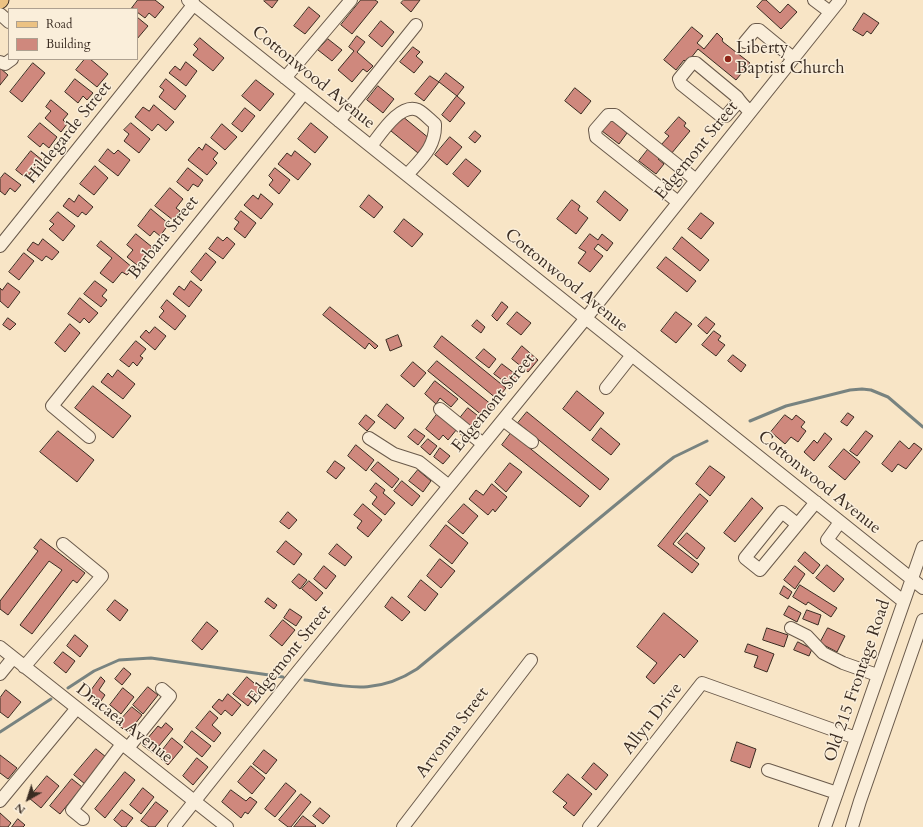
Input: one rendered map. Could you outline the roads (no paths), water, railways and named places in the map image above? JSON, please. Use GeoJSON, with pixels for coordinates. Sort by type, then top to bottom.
{"type":"FeatureCollection","features":[{"type":"Feature","properties":{"kind":"street"},"geometry":{"type":"LineString","coordinates":[[285,78],[352,0]]}},
{"type":"Feature","properties":{"kind":"street"},"geometry":{"type":"LineString","coordinates":[[814,0],[830,12]]}},
{"type":"Feature","properties":{"kind":"street","name":"Edgemont Street"},"geometry":{"type":"LineString","coordinates":[[174,827],[295,675],[586,318],[840,0]]}},
{"type":"Feature","properties":{"kind":"street","name":"Cottonwood Avenue"},"geometry":{"type":"LineString","coordinates":[[191,2],[923,588]]}},
{"type":"Feature","properties":{"kind":"street","name":"Hildegarde Street"},"geometry":{"type":"LineString","coordinates":[[0,246],[191,2]]}},
{"type":"Feature","properties":{"kind":"street"},"geometry":{"type":"LineString","coordinates":[[0,14],[8,21]]}},
{"type":"Feature","properties":{"kind":"street"},"geometry":{"type":"LineString","coordinates":[[339,121],[416,25]]}},
{"type":"Feature","properties":{"kind":"street"},"geometry":{"type":"LineString","coordinates":[[745,42],[755,30],[760,30],[793,58]]}},
{"type":"Feature","properties":{"kind":"street"},"geometry":{"type":"LineString","coordinates":[[0,62],[5,64],[11,60]]}},
{"type":"Feature","properties":{"kind":"street"},"geometry":{"type":"LineString","coordinates":[[739,100],[726,116],[721,116],[681,84],[679,79],[692,64],[696,63],[737,97],[739,100],[741,104],[750,112]]}},
{"type":"Feature","properties":{"kind":"street","name":"Barbara Street"},"geometry":{"type":"LineString","coordinates":[[89,437],[52,406],[304,93]]}},
{"type":"Feature","properties":{"kind":"street"},"geometry":{"type":"LineString","coordinates":[[371,146],[391,120],[400,112],[409,108],[418,110],[435,124],[435,134],[433,142],[428,150],[407,175]]}},
{"type":"Feature","properties":{"kind":"street"},"geometry":{"type":"LineString","coordinates":[[678,202],[596,137],[595,130],[598,126],[608,115],[615,115],[696,180]]}},
{"type":"Feature","properties":{"kind":"street"},"geometry":{"type":"LineString","coordinates":[[606,388],[632,355]]}},
{"type":"Feature","properties":{"kind":"street"},"geometry":{"type":"LineString","coordinates":[[440,410],[483,444]]}},
{"type":"Feature","properties":{"kind":"street"},"geometry":{"type":"LineString","coordinates":[[503,420],[532,442]]}},
{"type":"Feature","properties":{"kind":"street"},"geometry":{"type":"LineString","coordinates":[[369,438],[394,454],[419,462],[449,486]]}},
{"type":"Feature","properties":{"kind":"street"},"geometry":{"type":"LineString","coordinates":[[797,524],[782,512],[745,558],[760,570],[816,502]]}},
{"type":"Feature","properties":{"kind":"street"},"geometry":{"type":"LineString","coordinates":[[840,522],[828,540],[903,601]]}},
{"type":"Feature","properties":{"kind":"street"},"geometry":{"type":"LineString","coordinates":[[24,667],[102,576],[63,544]]}},
{"type":"Feature","properties":{"kind":"street","name":"Old 215 Frontage Road"},"geometry":{"type":"LineString","coordinates":[[825,827],[923,546]]}},
{"type":"Feature","properties":{"kind":"street"},"geometry":{"type":"LineString","coordinates":[[852,827],[923,620]]}},
{"type":"Feature","properties":{"kind":"street"},"geometry":{"type":"LineString","coordinates":[[791,628],[808,636],[823,653],[843,663],[877,676]]}},
{"type":"Feature","properties":{"kind":"street","name":"Dracaea Avenue"},"geometry":{"type":"LineString","coordinates":[[0,647],[227,827]]}},
{"type":"Feature","properties":{"kind":"street"},"geometry":{"type":"LineString","coordinates":[[0,674],[13,658]]}},
{"type":"Feature","properties":{"kind":"street","name":"Arvonna Street"},"geometry":{"type":"LineString","coordinates":[[403,827],[531,660]]}},
{"type":"Feature","properties":{"kind":"street","name":"Allyn Drive"},"geometry":{"type":"LineString","coordinates":[[589,827],[702,683],[856,738]]}},
{"type":"Feature","properties":{"kind":"street"},"geometry":{"type":"LineString","coordinates":[[83,819],[72,810],[125,746],[170,696],[162,689]]}},
{"type":"Feature","properties":{"kind":"street"},"geometry":{"type":"LineString","coordinates":[[0,801],[77,708]]}},
{"type":"Feature","properties":{"kind":"street"},"geometry":{"type":"LineString","coordinates":[[768,770],[837,793]]}},
{"type":"Feature","properties":{"kind":"waterway"},"geometry":{"type":"LineString","coordinates":[[750,421],[786,406],[850,390],[862,389],[871,390],[888,397],[923,427]]}},
{"type":"Feature","properties":{"kind":"waterway"},"geometry":{"type":"LineString","coordinates":[[305,680],[335,685],[362,687],[376,686],[389,683],[417,669],[665,464],[674,457],[707,441]]}},
{"type":"Feature","properties":{"kind":"waterway"},"geometry":{"type":"LineString","coordinates":[[68,688],[94,671],[119,660],[151,658],[283,677]]}},
{"type":"Feature","properties":{"kind":"waterway"},"geometry":{"type":"LineString","coordinates":[[0,732],[51,699]]}},
{"type":"Feature","properties":{"kind":"place","name":"Liberty Baptist Church"},"geometry":{"type":"Point","coordinates":[728,59]}}]}
